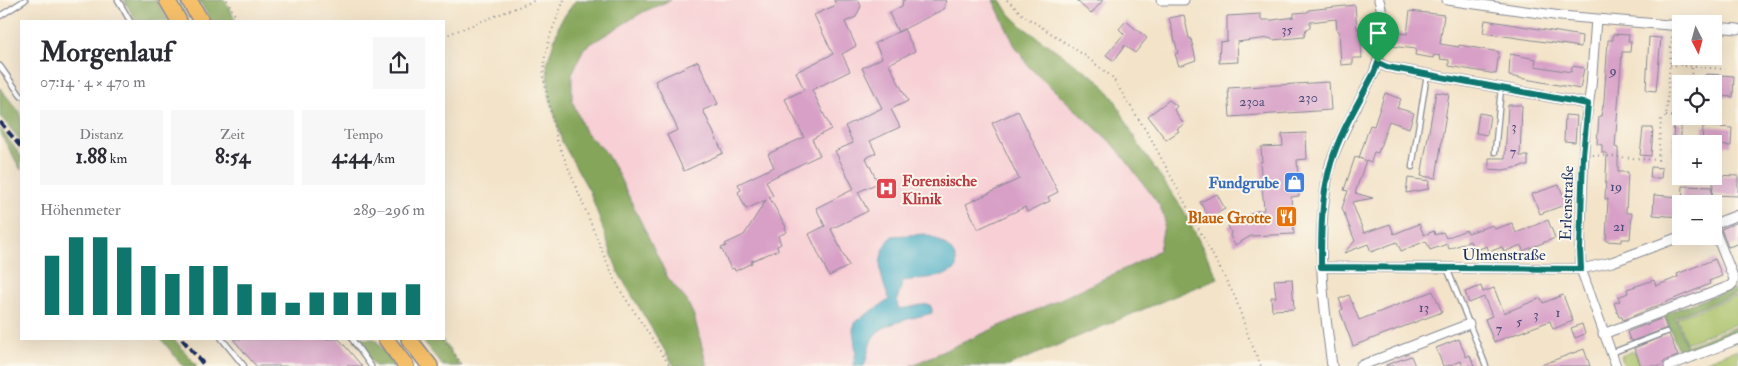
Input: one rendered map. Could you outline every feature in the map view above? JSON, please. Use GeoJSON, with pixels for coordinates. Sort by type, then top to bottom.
{"type":"FeatureCollection","features":[{"type":"Feature","properties":{"kind":"main road"},"geometry":{"type":"LineString","coordinates":[[167,0],[178,20]]}},
{"type":"Feature","properties":{"kind":"main road"},"geometry":{"type":"LineString","coordinates":[[189,0],[200,20]]}},
{"type":"Feature","properties":{"kind":"main road"},"geometry":{"type":"LineString","coordinates":[[387,340],[406,366]]}},
{"type":"Feature","properties":{"kind":"main road"},"geometry":{"type":"LineString","coordinates":[[410,340],[430,366]]}},
{"type":"Feature","properties":{"kind":"street"},"geometry":{"type":"LineString","coordinates":[[1161,0],[1184,0]]}},
{"type":"Feature","properties":{"kind":"street"},"geometry":{"type":"LineString","coordinates":[[1332,366],[1321,267],[1325,189],[1338,146],[1378,63],[1383,18],[1380,0]]}},
{"type":"Feature","properties":{"kind":"street"},"geometry":{"type":"LineString","coordinates":[[1446,0],[1561,16],[1672,25]]}},
{"type":"Feature","properties":{"kind":"street","name":"Erlenstraße"},"geometry":{"type":"LineString","coordinates":[[1596,19],[1591,88],[1583,155],[1581,269],[1616,366]]}},
{"type":"Feature","properties":{"kind":"street"},"geometry":{"type":"LineString","coordinates":[[1722,28],[1738,29]]}},
{"type":"Feature","properties":{"kind":"street"},"geometry":{"type":"LineString","coordinates":[[1378,63],[1387,67],[1588,104]]}},
{"type":"Feature","properties":{"kind":"street"},"geometry":{"type":"LineString","coordinates":[[1722,221],[1738,215]]}},
{"type":"Feature","properties":{"kind":"street","name":"Ulmenstraße"},"geometry":{"type":"LineString","coordinates":[[1321,267],[1581,269],[1612,262],[1672,240]]}},
{"type":"Feature","properties":{"kind":"street"},"geometry":{"type":"LineString","coordinates":[[1603,334],[1730,286],[1734,279],[1720,245]]}},
{"type":"Feature","properties":{"kind":"street"},"geometry":{"type":"LineString","coordinates":[[1360,366],[1469,324]]}},
{"type":"Feature","properties":{"kind":"street"},"geometry":{"type":"LineString","coordinates":[[1669,366],[1738,339]]}},
{"type":"Feature","properties":{"kind":"lane"},"geometry":{"type":"LineString","coordinates":[[0,16],[24,0]]}},
{"type":"Feature","properties":{"kind":"lane"},"geometry":{"type":"LineString","coordinates":[[118,0],[129,20]]}},
{"type":"Feature","properties":{"kind":"lane"},"geometry":{"type":"LineString","coordinates":[[0,66],[20,95]]}},
{"type":"Feature","properties":{"kind":"lane"},"geometry":{"type":"LineString","coordinates":[[1412,167],[1427,74]]}},
{"type":"Feature","properties":{"kind":"lane"},"geometry":{"type":"LineString","coordinates":[[1496,152],[1501,88]]}},
{"type":"Feature","properties":{"kind":"lane"},"geometry":{"type":"LineString","coordinates":[[1447,268],[1486,366]]}},
{"type":"Feature","properties":{"kind":"lane"},"geometry":{"type":"LineString","coordinates":[[1611,353],[1666,332]]}},
{"type":"Feature","properties":{"kind":"lane"},"geometry":{"type":"LineString","coordinates":[[223,340],[244,366]]}},
{"type":"Feature","properties":{"kind":"lane"},"geometry":{"type":"LineString","coordinates":[[353,340],[371,366]]}},
{"type":"Feature","properties":{"kind":"path"},"geometry":{"type":"LineString","coordinates":[[227,0],[237,20]]}},
{"type":"Feature","properties":{"kind":"path"},"geometry":{"type":"LineString","coordinates":[[445,36],[536,0]]}},
{"type":"Feature","properties":{"kind":"path"},"geometry":{"type":"LineString","coordinates":[[564,0],[550,33],[543,76],[557,140],[620,290],[670,366]]}},
{"type":"Feature","properties":{"kind":"path"},"geometry":{"type":"LineString","coordinates":[[1007,0],[1023,15],[1084,55],[1112,77],[1150,137],[1235,297],[1261,366]]}},
{"type":"Feature","properties":{"kind":"path"},"geometry":{"type":"LineString","coordinates":[[1666,116],[1672,54]]}},
{"type":"Feature","properties":{"kind":"path"},"geometry":{"type":"LineString","coordinates":[[1670,65],[1725,69]]}},
{"type":"Feature","properties":{"kind":"path"},"geometry":{"type":"LineString","coordinates":[[1691,75],[1692,66]]}},
{"type":"Feature","properties":{"kind":"path"},"geometry":{"type":"LineString","coordinates":[[1583,155],[1658,160],[1661,120],[1666,116],[1672,117]]}},
{"type":"Feature","properties":{"kind":"path"},"geometry":{"type":"LineString","coordinates":[[444,340],[463,366]]}},
{"type":"Feature","properties":{"kind":"shaded area","name":"Forensische Klinik"},"geometry":{"type":"Polygon","coordinates":[[[671,0],[993,0],[1014,44],[1029,67],[1115,146],[1160,206],[1165,221],[1159,250],[1137,263],[1054,302],[910,366],[707,366],[694,316],[687,301],[668,278],[617,172],[604,150],[585,132],[572,100],[572,74],[584,48],[643,12],[671,0]]]}},
{"type":"Feature","properties":{"kind":"green space"},"geometry":{"type":"Polygon","coordinates":[[[124,0],[156,0],[167,20],[135,20],[124,0]]]}},
{"type":"Feature","properties":{"kind":"green space"},"geometry":{"type":"Polygon","coordinates":[[[199,0],[225,0],[235,20],[210,20],[199,0]]]}},
{"type":"Feature","properties":{"kind":"green space"},"geometry":{"type":"Polygon","coordinates":[[[576,0],[671,0],[643,12],[584,48],[572,74],[572,100],[585,132],[604,150],[617,172],[668,278],[687,301],[694,316],[707,366],[674,366],[618,272],[590,192],[562,142],[549,94],[547,64],[560,22],[576,0]]]}},
{"type":"Feature","properties":{"kind":"green space"},"geometry":{"type":"Polygon","coordinates":[[[993,0],[1001,0],[1009,13],[1024,28],[1100,81],[1115,100],[1136,141],[1184,211],[1218,278],[1008,366],[910,366],[1054,302],[1137,263],[1159,250],[1165,221],[1160,206],[1115,146],[1029,67],[1014,44],[993,0]]]}},
{"type":"Feature","properties":{"kind":"green space"},"geometry":{"type":"Polygon","coordinates":[[[0,88],[20,113],[20,140],[0,116],[0,88]]]}},
{"type":"Feature","properties":{"kind":"green space"},"geometry":{"type":"Polygon","coordinates":[[[0,128],[20,155],[20,168],[0,133],[0,128]]]}},
{"type":"Feature","properties":{"kind":"green space"},"geometry":{"type":"Polygon","coordinates":[[[1734,288],[1736,294],[1675,317],[1686,346],[1738,326],[1738,336],[1681,357],[1664,314],[1734,288]]]}},
{"type":"Feature","properties":{"kind":"green space"},"geometry":{"type":"Polygon","coordinates":[[[1736,296],[1738,301],[1738,323],[1686,343],[1677,318],[1736,296]]]}},
{"type":"Feature","properties":{"kind":"green space"},"geometry":{"type":"Polygon","coordinates":[[[162,340],[175,340],[197,366],[183,366],[162,340]]]}},
{"type":"Feature","properties":{"kind":"green space"},"geometry":{"type":"Polygon","coordinates":[[[355,340],[376,340],[395,366],[375,366],[355,340]]]}},
{"type":"Feature","properties":{"kind":"green space"},"geometry":{"type":"Polygon","coordinates":[[[422,340],[442,340],[461,366],[443,366],[422,340]]]}},
{"type":"Feature","properties":{"kind":"green space"},"geometry":{"type":"Polygon","coordinates":[[[1735,350],[1738,351],[1738,366],[1708,366],[1706,361],[1735,350]]]}},
{"type":"Feature","properties":{"kind":"green space"},"geometry":{"type":"Polygon","coordinates":[[[1633,351],[1636,353],[1641,366],[1624,366],[1621,356],[1633,351]]]}},
{"type":"Feature","properties":{"kind":"water"},"geometry":{"type":"Polygon","coordinates":[[[925,234],[937,239],[948,247],[955,257],[956,269],[943,276],[903,281],[897,300],[898,308],[930,305],[932,313],[901,321],[879,331],[874,336],[869,347],[864,366],[853,366],[856,352],[853,329],[856,321],[889,300],[880,268],[882,253],[886,245],[892,236],[925,234]]]}},
{"type":"Feature","properties":{"kind":"building"},"geometry":{"type":"Polygon","coordinates":[[[834,0],[858,0],[861,6],[856,17],[845,22],[856,46],[842,54],[850,71],[812,90],[831,129],[812,139],[820,155],[766,181],[773,196],[769,197],[787,232],[778,236],[781,244],[777,246],[778,250],[751,261],[752,263],[735,271],[734,268],[731,269],[721,248],[726,246],[725,244],[744,235],[766,200],[746,209],[738,192],[741,190],[738,184],[774,167],[768,154],[804,137],[785,99],[804,90],[796,72],[833,54],[814,15],[836,5],[834,0]]]}},
{"type":"Feature","properties":{"kind":"building"},"geometry":{"type":"Polygon","coordinates":[[[903,0],[946,0],[944,9],[898,32],[889,13],[902,6],[903,0]]]}},
{"type":"Feature","properties":{"kind":"building"},"geometry":{"type":"Polygon","coordinates":[[[1076,0],[1103,0],[1091,14],[1076,0]]]}},
{"type":"Feature","properties":{"kind":"building"},"geometry":{"type":"Polygon","coordinates":[[[1355,5],[1357,29],[1360,29],[1362,58],[1353,58],[1353,64],[1341,65],[1339,31],[1337,31],[1336,19],[1310,22],[1310,28],[1306,29],[1304,37],[1273,40],[1269,38],[1237,42],[1238,62],[1219,63],[1220,42],[1227,41],[1227,16],[1261,14],[1261,20],[1273,20],[1294,17],[1294,13],[1308,12],[1308,10],[1355,5]]]}},
{"type":"Feature","properties":{"kind":"building"},"geometry":{"type":"Polygon","coordinates":[[[1410,11],[1444,15],[1440,44],[1459,47],[1459,45],[1499,52],[1496,74],[1449,66],[1449,60],[1440,59],[1441,56],[1434,55],[1433,58],[1415,55],[1416,49],[1391,46],[1393,32],[1407,34],[1410,11]]]}},
{"type":"Feature","properties":{"kind":"building"},"geometry":{"type":"Polygon","coordinates":[[[1184,15],[1196,60],[1179,66],[1175,54],[1178,53],[1169,18],[1184,15]]]}},
{"type":"Feature","properties":{"kind":"building"},"geometry":{"type":"Polygon","coordinates":[[[1485,20],[1582,36],[1581,47],[1483,33],[1485,20]]]}},
{"type":"Feature","properties":{"kind":"building"},"geometry":{"type":"Polygon","coordinates":[[[1126,21],[1147,38],[1135,53],[1125,45],[1114,61],[1106,55],[1124,34],[1119,29],[1126,21]]]}},
{"type":"Feature","properties":{"kind":"building"},"geometry":{"type":"Polygon","coordinates":[[[904,29],[915,51],[889,64],[908,101],[891,109],[900,127],[870,141],[876,153],[866,158],[878,183],[858,192],[868,211],[831,229],[849,266],[829,276],[809,234],[825,226],[816,208],[854,189],[835,151],[853,143],[845,126],[882,108],[862,68],[882,58],[875,43],[904,29]]]}},
{"type":"Feature","properties":{"kind":"building"},"geometry":{"type":"Polygon","coordinates":[[[1613,34],[1629,35],[1628,41],[1631,41],[1630,52],[1622,52],[1615,147],[1618,148],[1618,172],[1628,172],[1626,213],[1632,213],[1630,239],[1622,239],[1622,242],[1606,241],[1608,199],[1605,199],[1607,153],[1602,153],[1602,145],[1597,144],[1599,116],[1601,116],[1604,101],[1608,40],[1613,40],[1613,34]]]}},
{"type":"Feature","properties":{"kind":"building"},"geometry":{"type":"Polygon","coordinates":[[[1649,37],[1661,38],[1656,91],[1646,90],[1649,37]]]}},
{"type":"Feature","properties":{"kind":"building"},"geometry":{"type":"Polygon","coordinates":[[[1510,54],[1536,59],[1535,66],[1571,72],[1572,66],[1584,68],[1580,89],[1509,76],[1510,54]]]}},
{"type":"Feature","properties":{"kind":"building"},"geometry":{"type":"Polygon","coordinates":[[[698,61],[718,104],[703,110],[723,153],[684,171],[667,135],[678,130],[655,81],[698,61]]]}},
{"type":"Feature","properties":{"kind":"building"},"geometry":{"type":"Polygon","coordinates":[[[1722,75],[1734,76],[1733,97],[1722,96],[1722,75]]]}},
{"type":"Feature","properties":{"kind":"building"},"geometry":{"type":"Polygon","coordinates":[[[1329,82],[1331,110],[1230,117],[1228,88],[1329,82]]]}},
{"type":"Feature","properties":{"kind":"building"},"geometry":{"type":"Polygon","coordinates":[[[1436,92],[1449,94],[1436,178],[1421,176],[1436,92]]]}},
{"type":"Feature","properties":{"kind":"building"},"geometry":{"type":"Polygon","coordinates":[[[1385,93],[1401,99],[1397,108],[1414,113],[1409,128],[1389,121],[1378,153],[1374,152],[1371,162],[1366,160],[1355,193],[1373,198],[1352,202],[1364,233],[1390,224],[1394,234],[1419,224],[1424,235],[1434,231],[1435,235],[1443,232],[1446,238],[1466,230],[1468,233],[1493,225],[1495,229],[1512,223],[1516,233],[1548,220],[1555,238],[1523,251],[1521,245],[1504,252],[1502,247],[1489,252],[1487,246],[1474,251],[1470,241],[1449,249],[1447,244],[1430,250],[1426,241],[1401,251],[1397,242],[1371,252],[1368,244],[1344,253],[1355,241],[1342,208],[1348,191],[1344,190],[1355,157],[1365,160],[1359,158],[1370,125],[1374,126],[1385,93]]]}},
{"type":"Feature","properties":{"kind":"building"},"geometry":{"type":"Polygon","coordinates":[[[1169,100],[1177,106],[1174,110],[1184,124],[1177,129],[1179,131],[1166,140],[1148,116],[1169,100]]]}},
{"type":"Feature","properties":{"kind":"building"},"geometry":{"type":"Polygon","coordinates":[[[1508,105],[1522,105],[1520,156],[1528,156],[1528,166],[1503,170],[1489,169],[1489,158],[1505,158],[1508,105]]]}},
{"type":"Feature","properties":{"kind":"building"},"geometry":{"type":"Polygon","coordinates":[[[1018,111],[1058,192],[1048,197],[1050,201],[1027,212],[1025,207],[978,229],[966,204],[1019,179],[992,123],[1018,111]]]}},
{"type":"Feature","properties":{"kind":"building"},"geometry":{"type":"Polygon","coordinates":[[[1479,113],[1490,115],[1487,135],[1476,133],[1479,113]]]}},
{"type":"Feature","properties":{"kind":"building"},"geometry":{"type":"Polygon","coordinates":[[[1565,115],[1577,116],[1575,142],[1564,141],[1565,115]]]}},
{"type":"Feature","properties":{"kind":"building"},"geometry":{"type":"Polygon","coordinates":[[[1674,125],[1681,125],[1681,135],[1673,135],[1674,125]]]}},
{"type":"Feature","properties":{"kind":"building"},"geometry":{"type":"Polygon","coordinates":[[[1703,126],[1732,128],[1731,146],[1722,145],[1722,135],[1702,135],[1703,126]]]}},
{"type":"Feature","properties":{"kind":"building"},"geometry":{"type":"Polygon","coordinates":[[[1643,128],[1653,128],[1651,156],[1640,155],[1643,128]]]}},
{"type":"Feature","properties":{"kind":"building"},"geometry":{"type":"Polygon","coordinates":[[[1306,133],[1307,159],[1297,160],[1299,196],[1291,197],[1294,234],[1251,236],[1235,245],[1230,236],[1231,232],[1228,226],[1256,211],[1264,210],[1260,162],[1262,162],[1261,147],[1283,146],[1282,134],[1306,133]]]}},
{"type":"Feature","properties":{"kind":"building"},"geometry":{"type":"Polygon","coordinates":[[[1651,167],[1662,168],[1661,178],[1650,178],[1651,167]]]}},
{"type":"Feature","properties":{"kind":"building"},"geometry":{"type":"Polygon","coordinates":[[[1722,175],[1738,176],[1738,196],[1712,195],[1713,185],[1722,185],[1722,175]]]}},
{"type":"Feature","properties":{"kind":"building"},"geometry":{"type":"Polygon","coordinates":[[[1408,178],[1429,181],[1428,189],[1406,193],[1408,178]]]}},
{"type":"Feature","properties":{"kind":"building"},"geometry":{"type":"Polygon","coordinates":[[[1559,185],[1567,204],[1540,214],[1532,194],[1559,185]]]}},
{"type":"Feature","properties":{"kind":"building"},"geometry":{"type":"Polygon","coordinates":[[[1683,186],[1712,187],[1712,195],[1682,195],[1683,186]]]}},
{"type":"Feature","properties":{"kind":"building"},"geometry":{"type":"Polygon","coordinates":[[[1217,194],[1225,209],[1209,218],[1200,202],[1217,194]]]}},
{"type":"Feature","properties":{"kind":"building"},"geometry":{"type":"Polygon","coordinates":[[[1654,195],[1672,196],[1672,216],[1653,215],[1654,195]]]}},
{"type":"Feature","properties":{"kind":"building"},"geometry":{"type":"Polygon","coordinates":[[[1738,222],[1738,244],[1728,247],[1722,229],[1738,222]]]}},
{"type":"Feature","properties":{"kind":"building"},"geometry":{"type":"Polygon","coordinates":[[[1715,259],[1722,276],[1709,281],[1710,284],[1623,320],[1622,317],[1619,317],[1614,303],[1620,301],[1618,297],[1628,293],[1627,289],[1654,280],[1656,286],[1678,277],[1677,274],[1715,259]]]}},
{"type":"Feature","properties":{"kind":"building"},"geometry":{"type":"Polygon","coordinates":[[[1292,279],[1294,309],[1272,310],[1271,297],[1276,297],[1274,280],[1292,279]]]}},
{"type":"Feature","properties":{"kind":"building"},"geometry":{"type":"Polygon","coordinates":[[[1481,286],[1483,292],[1494,288],[1504,313],[1541,298],[1543,303],[1563,295],[1573,321],[1553,329],[1550,321],[1494,342],[1485,319],[1492,316],[1484,297],[1469,303],[1465,292],[1481,286]]]}},
{"type":"Feature","properties":{"kind":"building"},"geometry":{"type":"Polygon","coordinates":[[[1433,291],[1442,312],[1353,346],[1340,311],[1343,309],[1339,299],[1349,295],[1359,320],[1433,291]]]}},
{"type":"Feature","properties":{"kind":"building"},"geometry":{"type":"Polygon","coordinates":[[[1663,318],[1667,328],[1632,341],[1630,340],[1627,332],[1663,318]]]}},
{"type":"Feature","properties":{"kind":"building"},"geometry":{"type":"Polygon","coordinates":[[[1582,324],[1585,334],[1575,338],[1571,328],[1582,324]]]}},
{"type":"Feature","properties":{"kind":"building"},"geometry":{"type":"Polygon","coordinates":[[[1669,334],[1678,356],[1666,360],[1660,366],[1641,366],[1634,348],[1669,334]]]}},
{"type":"Feature","properties":{"kind":"building"},"geometry":{"type":"Polygon","coordinates":[[[1459,339],[1466,357],[1470,355],[1474,366],[1463,366],[1461,361],[1443,366],[1436,348],[1459,339]]]}},
{"type":"Feature","properties":{"kind":"building"},"geometry":{"type":"Polygon","coordinates":[[[234,340],[340,340],[362,366],[256,366],[234,340]]]}},
{"type":"Feature","properties":{"kind":"building"},"geometry":{"type":"Polygon","coordinates":[[[1584,349],[1590,366],[1541,365],[1584,349]]]}},
{"type":"Feature","properties":{"kind":"building"},"geometry":{"type":"Polygon","coordinates":[[[1411,356],[1415,366],[1386,366],[1386,365],[1411,356]]]}},
{"type":"Feature","properties":{"kind":"railway"},"geometry":{"type":"LineString","coordinates":[[0,122],[20,146]]}},
{"type":"Feature","properties":{"kind":"railway"},"geometry":{"type":"LineString","coordinates":[[183,340],[205,366]]}},
{"type":"Feature","properties":{"kind":"place","name":"Fundgrube"},"geometry":{"type":"Point","coordinates":[1295,182]}},
{"type":"Feature","properties":{"kind":"place","name":"Forensische Klinik"},"geometry":{"type":"Point","coordinates":[886,189]}},
{"type":"Feature","properties":{"kind":"place","name":"Blaue Grotte"},"geometry":{"type":"Point","coordinates":[1287,217]}},
{"type":"Feature","properties":{"kind":"route"},"geometry":{"type":"LineString","coordinates":[[1378,63],[1387,67],[1588,104],[1583,155],[1581,269],[1321,267],[1325,189],[1331,164],[1378,63]]}}]}
